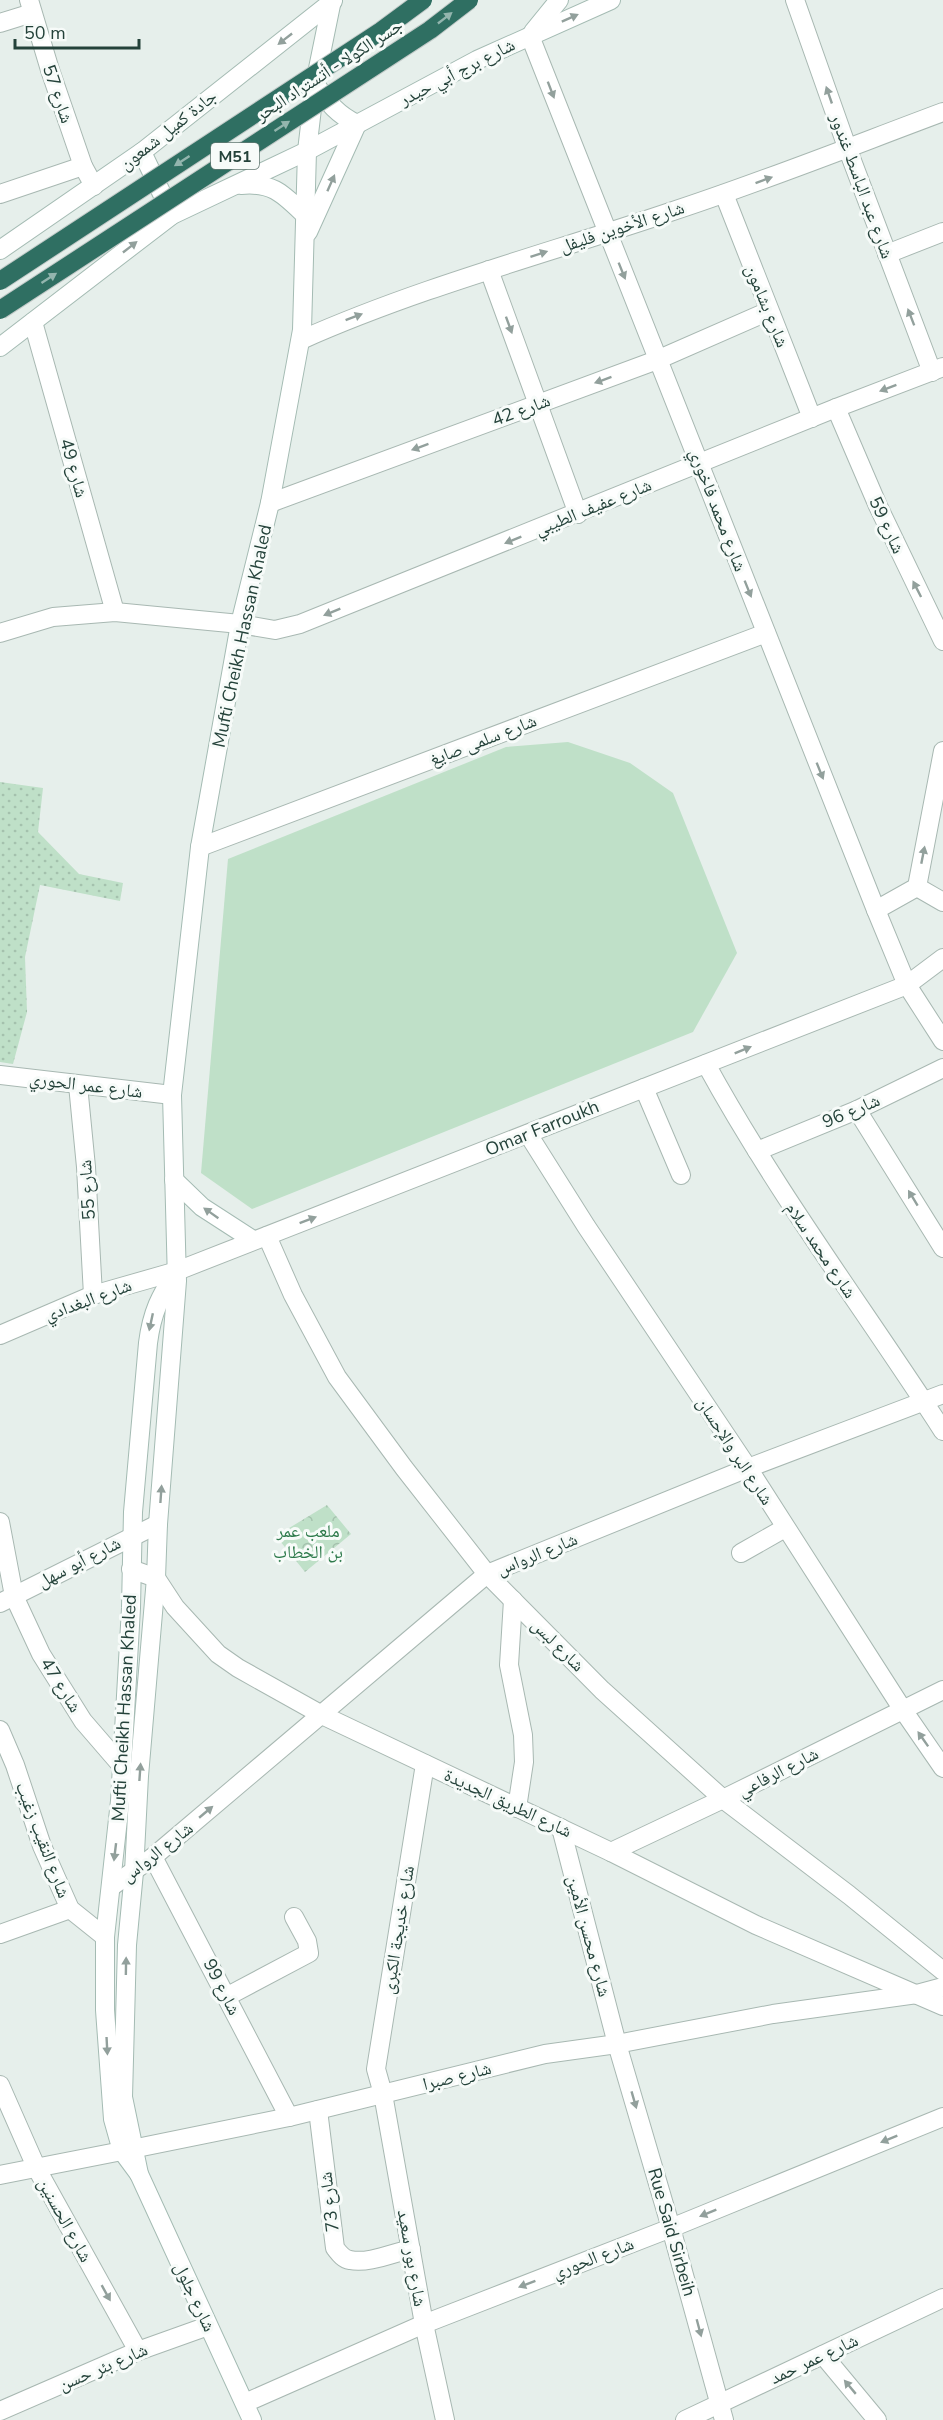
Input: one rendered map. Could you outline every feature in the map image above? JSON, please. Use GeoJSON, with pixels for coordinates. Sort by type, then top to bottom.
{"type":"FeatureCollection","features":[{"type":"Feature","properties":{"kind":"highway","name":"جسر الكولا - أتستراد البحر"},"geometry":{"type":"LineString","coordinates":[[0,281],[381,32],[423,0]]}},
{"type":"Feature","properties":{"kind":"highway","name":"جسر الكولا - أتستراد البحر"},"geometry":{"type":"LineString","coordinates":[[0,310],[430,30],[469,0]]}},
{"type":"Feature","properties":{"kind":"street"},"geometry":{"type":"LineString","coordinates":[[530,36],[559,0]]}},
{"type":"Feature","properties":{"kind":"street","name":"شارع برج أبي حيدر"},"geometry":{"type":"LineString","coordinates":[[307,152],[477,60],[611,0]]}},
{"type":"Feature","properties":{"kind":"street","name":"شارع عبد الباسط غندور"},"geometry":{"type":"LineString","coordinates":[[795,0],[887,254],[939,371]]}},
{"type":"Feature","properties":{"kind":"street","name":"Mufti Cheikh Hassan Khaled"},"geometry":{"type":"LineString","coordinates":[[129,2150],[123,2097],[127,1946],[177,1271],[172,1095],[200,847],[240,624],[270,503],[301,340],[307,152],[315,83],[332,1]]}},
{"type":"Feature","properties":{"kind":"street","name":"جادة كميل شمعون"},"geometry":{"type":"LineString","coordinates":[[0,250],[142,152],[332,1]]}},
{"type":"Feature","properties":{"kind":"street"},"geometry":{"type":"LineString","coordinates":[[0,23],[31,7]]}},
{"type":"Feature","properties":{"kind":"street","name":"شارع 57"},"geometry":{"type":"LineString","coordinates":[[31,7],[83,166],[94,186]]}},
{"type":"Feature","properties":{"kind":"street","name":"شارع محمد فاخوري"},"geometry":{"type":"LineString","coordinates":[[530,36],[876,910],[907,985],[943,1041]]}},
{"type":"Feature","properties":{"kind":"street"},"geometry":{"type":"LineString","coordinates":[[306,236],[357,124],[345,119],[333,109],[315,83]]}},
{"type":"Feature","properties":{"kind":"street","name":"شارع الأخوين فليفل"},"geometry":{"type":"LineString","coordinates":[[301,340],[382,306],[724,194],[848,150],[943,112]]}},
{"type":"Feature","properties":{"kind":"street"},"geometry":{"type":"LineString","coordinates":[[142,152],[172,215]]}},
{"type":"Feature","properties":{"kind":"street"},"geometry":{"type":"LineString","coordinates":[[0,347],[172,215],[307,152]]}},
{"type":"Feature","properties":{"kind":"street"},"geometry":{"type":"LineString","coordinates":[[0,194],[83,166]]}},
{"type":"Feature","properties":{"kind":"street"},"geometry":{"type":"LineString","coordinates":[[236,185],[256,183],[276,189],[305,215]]}},
{"type":"Feature","properties":{"kind":"street","name":"شارع بشامون"},"geometry":{"type":"LineString","coordinates":[[724,194],[812,418]]}},
{"type":"Feature","properties":{"kind":"street"},"geometry":{"type":"LineString","coordinates":[[887,254],[943,232]]}},
{"type":"Feature","properties":{"kind":"street"},"geometry":{"type":"LineString","coordinates":[[489,270],[578,514]]}},
{"type":"Feature","properties":{"kind":"street","name":"شارع 42"},"geometry":{"type":"LineString","coordinates":[[270,503],[657,360],[769,311]]}},
{"type":"Feature","properties":{"kind":"street","name":"شارع 49"},"geometry":{"type":"LineString","coordinates":[[33,322],[116,612]]}},
{"type":"Feature","properties":{"kind":"street","name":"شارع عفيف الطيبي"},"geometry":{"type":"LineString","coordinates":[[0,633],[53,617],[116,612],[240,624],[275,630],[300,624],[578,514],[836,408],[939,371]]}},
{"type":"Feature","properties":{"kind":"street","name":"شارع 59"},"geometry":{"type":"LineString","coordinates":[[836,408],[900,554],[943,641]]}},
{"type":"Feature","properties":{"kind":"street","name":"شارع سلمى صايغ"},"geometry":{"type":"LineString","coordinates":[[200,847],[766,633]]}},
{"type":"Feature","properties":{"kind":"street"},"geometry":{"type":"LineString","coordinates":[[876,910],[917,887],[943,751]]}},
{"type":"Feature","properties":{"kind":"street"},"geometry":{"type":"LineString","coordinates":[[917,887],[943,902]]}},
{"type":"Feature","properties":{"kind":"street","name":"Omar Farroukh"},"geometry":{"type":"LineString","coordinates":[[177,1271],[907,985],[943,958]]}},
{"type":"Feature","properties":{"kind":"street","name":"شارع محمد سلام"},"geometry":{"type":"LineString","coordinates":[[706,1064],[757,1151],[943,1431]]}},
{"type":"Feature","properties":{"kind":"street","name":"شارع 96"},"geometry":{"type":"LineString","coordinates":[[757,1151],[857,1110],[943,1068]]}},
{"type":"Feature","properties":{"kind":"street","name":"شارع عمر الحوري"},"geometry":{"type":"LineString","coordinates":[[0,1075],[172,1095]]}},
{"type":"Feature","properties":{"kind":"street","name":"شارع 55"},"geometry":{"type":"LineString","coordinates":[[78,1085],[87,1178],[93,1295]]}},
{"type":"Feature","properties":{"kind":"street"},"geometry":{"type":"LineString","coordinates":[[644,1088],[681,1175]]}},
{"type":"Feature","properties":{"kind":"street"},"geometry":{"type":"LineString","coordinates":[[857,1110],[943,1248]]}},
{"type":"Feature","properties":{"kind":"street","name":"شارع البر والإحسان"},"geometry":{"type":"LineString","coordinates":[[528,1134],[617,1274],[748,1467],[903,1710],[943,1767]]}},
{"type":"Feature","properties":{"kind":"street"},"geometry":{"type":"LineString","coordinates":[[174,1180],[202,1207],[260,1238]]}},
{"type":"Feature","properties":{"kind":"street","name":"شارع لبس"},"geometry":{"type":"LineString","coordinates":[[260,1238],[337,1377],[487,1575],[602,1690],[723,1799],[849,1895],[943,1971]]}},
{"type":"Feature","properties":{"kind":"street","name":"Mufti Cheikh Hassan Khaled"},"geometry":{"type":"LineString","coordinates":[[129,2150],[115,2132],[111,2108],[105,2010],[105,1937],[120,1801],[133,1534],[151,1319],[162,1294],[177,1271]]}},
{"type":"Feature","properties":{"kind":"street","name":"شارع البغدادي"},"geometry":{"type":"LineString","coordinates":[[0,1335],[93,1295],[177,1271]]}},
{"type":"Feature","properties":{"kind":"street","name":"شارع الرواس"},"geometry":{"type":"LineString","coordinates":[[111,1887],[153,1857],[487,1575],[748,1467],[943,1394]]}},
{"type":"Feature","properties":{"kind":"street","name":"شارع 47"},"geometry":{"type":"LineString","coordinates":[[0,1522],[7,1600],[59,1685],[97,1739],[121,1765]]}},
{"type":"Feature","properties":{"kind":"street","name":"شارع أبو سهل"},"geometry":{"type":"LineString","coordinates":[[7,1600],[133,1534],[158,1524]]}},
{"type":"Feature","properties":{"kind":"street"},"geometry":{"type":"LineString","coordinates":[[741,1553],[785,1528]]}},
{"type":"Feature","properties":{"kind":"street"},"geometry":{"type":"LineString","coordinates":[[131,1569],[156,1578]]}},
{"type":"Feature","properties":{"kind":"street","name":"شارع الطريق الجديدة"},"geometry":{"type":"LineString","coordinates":[[156,1578],[175,1607],[218,1654],[238,1668],[322,1714],[611,1852],[756,1925],[943,2006]]}},
{"type":"Feature","properties":{"kind":"street"},"geometry":{"type":"LineString","coordinates":[[513,1600],[509,1665],[523,1736],[524,1762],[517,1808]]}},
{"type":"Feature","properties":{"kind":"street","name":"شارع الرفاعي"},"geometry":{"type":"LineString","coordinates":[[611,1852],[943,1690]]}},
{"type":"Feature","properties":{"kind":"street","name":"شارع النقيب زغيب"},"geometry":{"type":"LineString","coordinates":[[0,1730],[15,1765],[42,1846],[70,1909],[105,1937]]}},
{"type":"Feature","properties":{"kind":"street","name":"شارع خديجة الكبرى"},"geometry":{"type":"LineString","coordinates":[[383,2094],[376,2069],[377,2056],[425,1764]]}},
{"type":"Feature","properties":{"kind":"street","name":"شارع محسن الأمين"},"geometry":{"type":"LineString","coordinates":[[561,1828],[617,2044]]}},
{"type":"Feature","properties":{"kind":"street","name":"شارع 99"},"geometry":{"type":"LineString","coordinates":[[153,1857],[289,2117]]}},
{"type":"Feature","properties":{"kind":"street"},"geometry":{"type":"LineString","coordinates":[[0,1934],[70,1909]]}},
{"type":"Feature","properties":{"kind":"street"},"geometry":{"type":"LineString","coordinates":[[226,1997],[309,1953],[307,1941],[294,1917]]}},
{"type":"Feature","properties":{"kind":"street","name":"شارع صبرا"},"geometry":{"type":"LineString","coordinates":[[0,2175],[289,2117],[545,2054],[617,2044],[773,2014],[917,1994],[943,1986]]}},
{"type":"Feature","properties":{"kind":"street","name":"Rue Said Sirbeih"},"geometry":{"type":"LineString","coordinates":[[617,2044],[722,2412]]}},
{"type":"Feature","properties":{"kind":"street","name":"شارع الحسنين"},"geometry":{"type":"LineString","coordinates":[[0,2085],[37,2169],[138,2351]]}},
{"type":"Feature","properties":{"kind":"street","name":"شارع بور سعيد"},"geometry":{"type":"LineString","coordinates":[[383,2094],[424,2324],[445,2420]]}},
{"type":"Feature","properties":{"kind":"street","name":"شارع 73"},"geometry":{"type":"LineString","coordinates":[[318,2110],[335,2248],[342,2257],[351,2260],[373,2258],[411,2249]]}},
{"type":"Feature","properties":{"kind":"street","name":"شارع الحوري"},"geometry":{"type":"LineString","coordinates":[[245,2403],[424,2324],[671,2228],[943,2117]]}},
{"type":"Feature","properties":{"kind":"street","name":"شارع جلول"},"geometry":{"type":"LineString","coordinates":[[129,2150],[252,2420]]}},
{"type":"Feature","properties":{"kind":"street","name":"شارع عمر حمد"},"geometry":{"type":"LineString","coordinates":[[686,2420],[722,2412],[823,2355],[943,2298]]}},
{"type":"Feature","properties":{"kind":"street","name":"شارع بئر حسن"},"geometry":{"type":"LineString","coordinates":[[0,2411],[138,2351],[208,2326]]}},
{"type":"Feature","properties":{"kind":"street"},"geometry":{"type":"LineString","coordinates":[[823,2355],[877,2420]]}},
{"type":"Feature","properties":{"kind":"green space"},"geometry":{"type":"Polygon","coordinates":[[[568,742],[630,763],[673,793],[737,953],[693,1032],[252,1209],[201,1173],[228,859],[506,747],[568,742]]]}},
{"type":"Feature","properties":{"kind":"green space"},"geometry":{"type":"Polygon","coordinates":[[[0,782],[43,788],[38,832],[79,874],[123,883],[120,901],[40,885],[25,957],[27,1012],[13,1064],[0,1062],[0,782]]]}},
{"type":"Feature","properties":{"kind":"green space","name":"ملعب عمر بن الخطاب"},"geometry":{"type":"Polygon","coordinates":[[[327,1505],[351,1534],[305,1572],[276,1536],[327,1505]]]}}]}
